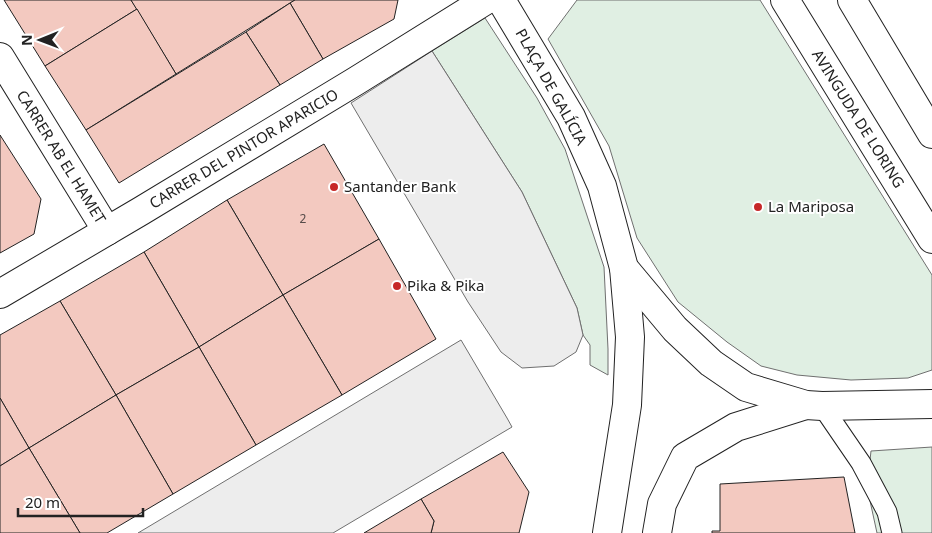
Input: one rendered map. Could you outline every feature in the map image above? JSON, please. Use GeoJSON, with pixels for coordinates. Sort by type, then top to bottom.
{"type":"FeatureCollection","features":[{"type":"Feature","properties":{"kind":"street","name":"CARRER DEL PINTOR APARICIO"},"geometry":{"type":"LineString","coordinates":[[0,294],[107,231],[360,88],[412,55],[486,0]]}},
{"type":"Feature","properties":{"kind":"street","name":"AVINGUDA DE LORING"},"geometry":{"type":"LineString","coordinates":[[785,0],[932,239]]}},
{"type":"Feature","properties":{"kind":"street"},"geometry":{"type":"LineString","coordinates":[[852,0],[932,134]]}},
{"type":"Feature","properties":{"kind":"street","name":"PLAÇA DE GALÍCIA"},"geometry":{"type":"LineString","coordinates":[[513,7],[571,117],[602,186],[624,268],[675,329],[711,363],[746,387],[814,405]]}},
{"type":"Feature","properties":{"kind":"street","name":"CARRER AB EL HAMET"},"geometry":{"type":"LineString","coordinates":[[0,57],[107,231]]}},
{"type":"Feature","properties":{"kind":"street"},"geometry":{"type":"LineString","coordinates":[[607,533],[627,405],[630,337],[624,268]]}},
{"type":"Feature","properties":{"kind":"street"},"geometry":{"type":"LineString","coordinates":[[657,533],[662,504],[685,457],[736,427],[814,405],[932,404]]}},
{"type":"Feature","properties":{"kind":"lane"},"geometry":{"type":"LineString","coordinates":[[814,405],[861,463],[887,512],[892,533]]}},
{"type":"Feature","properties":{"kind":"green space"},"geometry":{"type":"Polygon","coordinates":[[[577,0],[760,0],[932,275],[932,370],[908,378],[851,380],[797,375],[761,366],[727,342],[678,302],[637,238],[609,146],[548,39],[577,0]]]}},
{"type":"Feature","properties":{"kind":"green space"},"geometry":{"type":"Polygon","coordinates":[[[485,18],[537,98],[565,149],[604,267],[608,375],[590,365],[590,345],[583,335],[577,308],[522,192],[432,51],[485,18]]]}},
{"type":"Feature","properties":{"kind":"green space"},"geometry":{"type":"Polygon","coordinates":[[[932,447],[932,533],[877,533],[867,487],[871,451],[932,447]]]}},
{"type":"Feature","properties":{"kind":"shaded area"},"geometry":{"type":"Polygon","coordinates":[[[432,51],[522,192],[577,308],[583,335],[576,352],[554,366],[522,368],[501,352],[468,302],[351,103],[432,51]]]}},
{"type":"Feature","properties":{"kind":"shaded area"},"geometry":{"type":"Polygon","coordinates":[[[461,340],[512,427],[333,533],[138,533],[461,340]]]}},
{"type":"Feature","properties":{"kind":"building"},"geometry":{"type":"Polygon","coordinates":[[[4,0],[131,0],[137,9],[45,66],[4,0]]]}},
{"type":"Feature","properties":{"kind":"building"},"geometry":{"type":"Polygon","coordinates":[[[131,0],[295,0],[176,74],[131,0]]]}},
{"type":"Feature","properties":{"kind":"building"},"geometry":{"type":"Polygon","coordinates":[[[295,0],[398,0],[394,19],[323,59],[290,3],[295,0]]]}},
{"type":"Feature","properties":{"kind":"building"},"geometry":{"type":"Polygon","coordinates":[[[290,3],[323,59],[280,85],[246,32],[290,3]]]}},
{"type":"Feature","properties":{"kind":"building"},"geometry":{"type":"Polygon","coordinates":[[[137,9],[176,74],[86,130],[45,66],[137,9]]]}},
{"type":"Feature","properties":{"kind":"building"},"geometry":{"type":"Polygon","coordinates":[[[246,32],[280,85],[119,183],[86,130],[246,32]]]}},
{"type":"Feature","properties":{"kind":"building"},"geometry":{"type":"Polygon","coordinates":[[[0,135],[41,199],[34,234],[0,253],[0,135]]]}},
{"type":"Feature","properties":{"kind":"building"},"geometry":{"type":"Polygon","coordinates":[[[324,144],[379,239],[283,295],[227,200],[324,144]]]}},
{"type":"Feature","properties":{"kind":"building"},"geometry":{"type":"Polygon","coordinates":[[[227,200],[283,295],[199,347],[144,252],[227,200]]]}},
{"type":"Feature","properties":{"kind":"building"},"geometry":{"type":"Polygon","coordinates":[[[379,239],[436,339],[342,395],[283,295],[379,239]]]}},
{"type":"Feature","properties":{"kind":"building"},"geometry":{"type":"Polygon","coordinates":[[[144,252],[199,347],[116,395],[60,301],[144,252]]]}},
{"type":"Feature","properties":{"kind":"building"},"geometry":{"type":"Polygon","coordinates":[[[283,295],[342,395],[256,445],[199,347],[283,295]]]}},
{"type":"Feature","properties":{"kind":"building"},"geometry":{"type":"Polygon","coordinates":[[[60,301],[116,395],[29,448],[0,398],[0,335],[60,301]]]}},
{"type":"Feature","properties":{"kind":"building"},"geometry":{"type":"Polygon","coordinates":[[[199,347],[256,445],[173,494],[116,395],[199,347]]]}},
{"type":"Feature","properties":{"kind":"building"},"geometry":{"type":"Polygon","coordinates":[[[116,395],[173,494],[107,533],[80,533],[29,448],[116,395]]]}},
{"type":"Feature","properties":{"kind":"building"},"geometry":{"type":"Polygon","coordinates":[[[0,398],[29,448],[0,466],[0,398]]]}},
{"type":"Feature","properties":{"kind":"building"},"geometry":{"type":"Polygon","coordinates":[[[29,448],[80,533],[0,533],[0,466],[29,448]]]}},
{"type":"Feature","properties":{"kind":"building"},"geometry":{"type":"Polygon","coordinates":[[[503,452],[529,492],[519,533],[431,533],[434,521],[421,499],[503,452]]]}},
{"type":"Feature","properties":{"kind":"building"},"geometry":{"type":"Polygon","coordinates":[[[844,477],[855,533],[712,533],[712,531],[720,531],[720,484],[844,477]]]}},
{"type":"Feature","properties":{"kind":"building"},"geometry":{"type":"Polygon","coordinates":[[[421,499],[434,521],[431,533],[364,533],[421,499]]]}},
{"type":"Feature","properties":{"kind":"place","name":"Santander Bank"},"geometry":{"type":"Point","coordinates":[334,187]}},
{"type":"Feature","properties":{"kind":"place","name":"La Mariposa"},"geometry":{"type":"Point","coordinates":[758,207]}},
{"type":"Feature","properties":{"kind":"place","name":"Pika & Pika"},"geometry":{"type":"Point","coordinates":[397,286]}}]}
